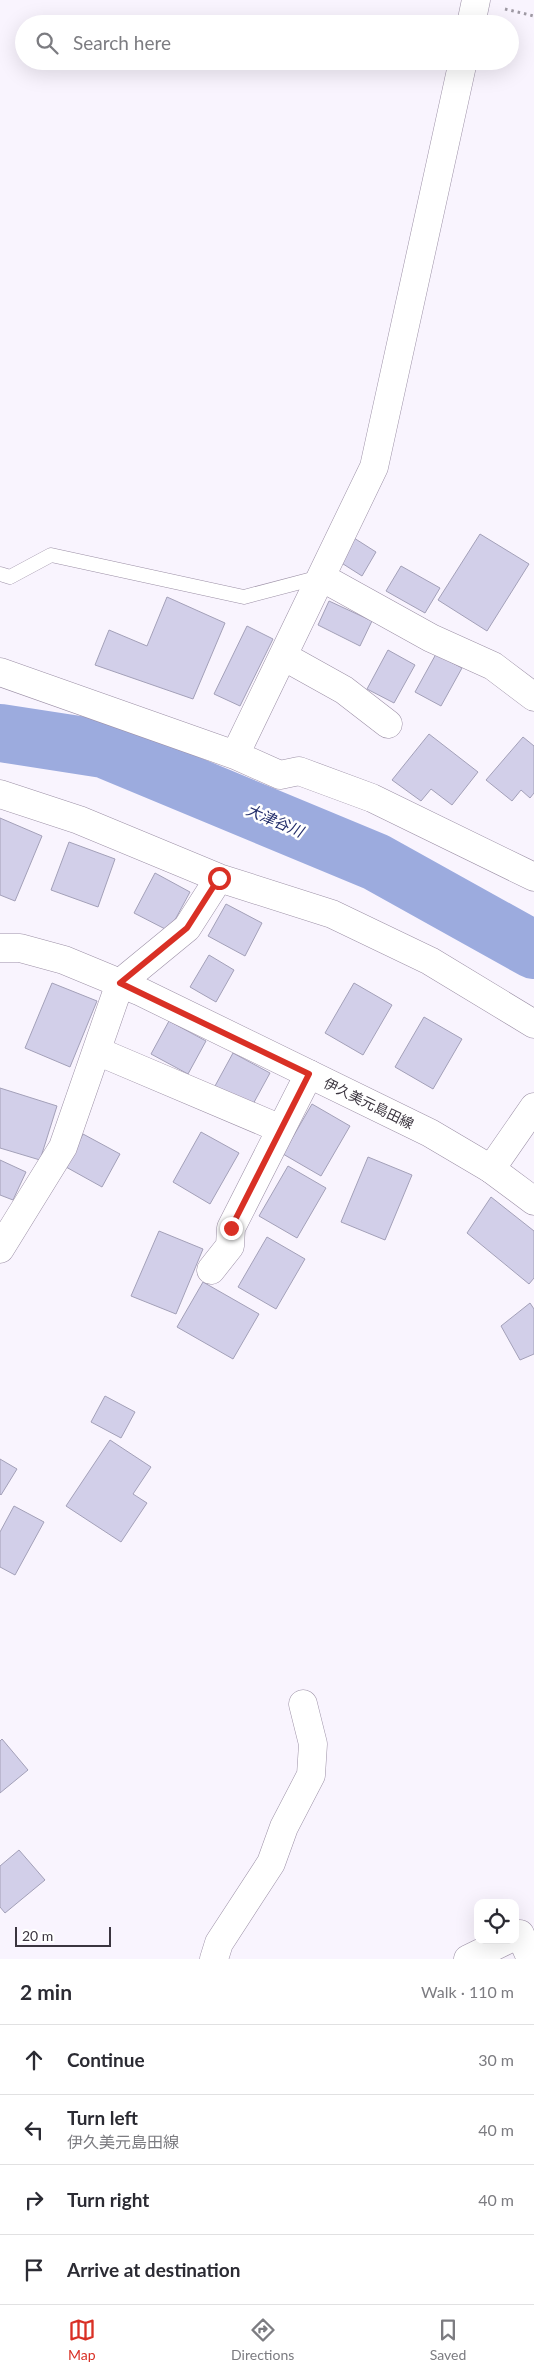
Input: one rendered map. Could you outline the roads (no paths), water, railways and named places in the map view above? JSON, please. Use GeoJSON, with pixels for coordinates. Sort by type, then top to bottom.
{"type":"FeatureCollection","features":[{"type":"Feature","properties":{"kind":"street"},"geometry":{"type":"LineString","coordinates":[[473,15],[476,0]]}},
{"type":"Feature","properties":{"kind":"street"},"geometry":{"type":"LineString","coordinates":[[235,755],[374,468],[461,70]]}},
{"type":"Feature","properties":{"kind":"street"},"geometry":{"type":"LineString","coordinates":[[321,577],[430,638],[493,666],[534,697]]}},
{"type":"Feature","properties":{"kind":"street"},"geometry":{"type":"LineString","coordinates":[[283,656],[344,690],[388,724]]}},
{"type":"Feature","properties":{"kind":"street"},"geometry":{"type":"LineString","coordinates":[[0,672],[235,755],[280,775],[299,771],[372,798],[534,877]]}},
{"type":"Feature","properties":{"kind":"street"},"geometry":{"type":"LineString","coordinates":[[0,794],[79,820],[219,878],[332,914],[430,961],[534,1024]]}},
{"type":"Feature","properties":{"kind":"street"},"geometry":{"type":"LineString","coordinates":[[0,1249],[9,1211],[63,1147],[120,983],[187,928],[219,878]]}},
{"type":"Feature","properties":{"kind":"street","name":"伊久美元島田線"},"geometry":{"type":"LineString","coordinates":[[0,948],[20,948],[64,960],[120,983],[430,1133],[491,1169],[534,1201]]}},
{"type":"Feature","properties":{"kind":"street"},"geometry":{"type":"LineString","coordinates":[[96,1051],[281,1129]]}},
{"type":"Feature","properties":{"kind":"street"},"geometry":{"type":"LineString","coordinates":[[211,1270],[230,1246],[231,1228],[309,1074]]}},
{"type":"Feature","properties":{"kind":"street"},"geometry":{"type":"LineString","coordinates":[[491,1169],[534,1108]]}},
{"type":"Feature","properties":{"kind":"street"},"geometry":{"type":"LineString","coordinates":[[214,1959],[219,1943],[271,1863],[284,1827],[311,1775],[312,1744],[303,1704]]}},
{"type":"Feature","properties":{"kind":"street"},"geometry":{"type":"LineString","coordinates":[[519,1934],[531,1959]]}},
{"type":"Feature","properties":{"kind":"street"},"geometry":{"type":"LineString","coordinates":[[468,1959],[499,1944]]}},
{"type":"Feature","properties":{"kind":"lane"},"geometry":{"type":"LineString","coordinates":[[0,574],[10,578],[51,555],[244,597],[321,577]]}},
{"type":"Feature","properties":{"kind":"waterway","name":"大津谷川"},"geometry":{"type":"LineString","coordinates":[[0,733],[104,749],[376,862],[534,950]]}}]}
